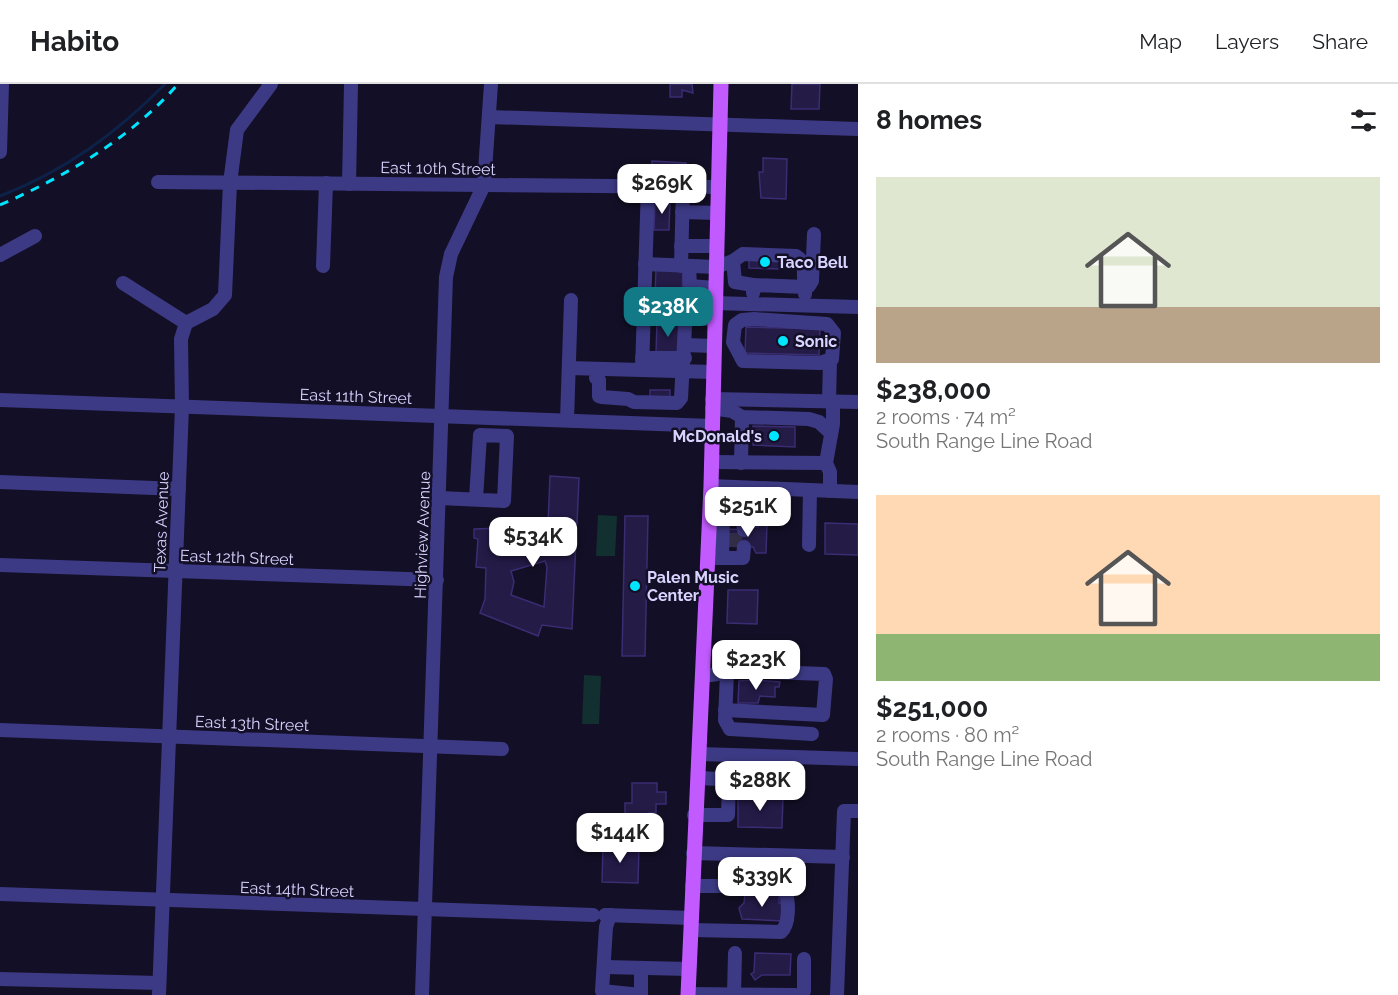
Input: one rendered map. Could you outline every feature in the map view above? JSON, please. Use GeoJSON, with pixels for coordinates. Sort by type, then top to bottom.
{"type":"FeatureCollection","features":[{"type":"Feature","properties":{"kind":"main road"},"geometry":{"type":"LineString","coordinates":[[688,994],[694,815],[699,778],[703,676],[728,554],[727,515],[711,486],[721,84]]}},
{"type":"Feature","properties":{"kind":"street"},"geometry":{"type":"LineString","coordinates":[[0,152],[2,84]]}},
{"type":"Feature","properties":{"kind":"street"},"geometry":{"type":"LineString","coordinates":[[123,283],[186,323],[213,309],[225,295],[230,183],[237,130],[271,84]]}},
{"type":"Feature","properties":{"kind":"street"},"geometry":{"type":"LineString","coordinates":[[349,184],[351,84]]}},
{"type":"Feature","properties":{"kind":"street","name":"Highview Avenue"},"geometry":{"type":"LineString","coordinates":[[422,995],[446,277],[451,254],[484,185],[491,84]]}},
{"type":"Feature","properties":{"kind":"street"},"geometry":{"type":"LineString","coordinates":[[489,117],[858,129]]}},
{"type":"Feature","properties":{"kind":"street","name":"East 10th Street"},"geometry":{"type":"LineString","coordinates":[[158,182],[718,187]]}},
{"type":"Feature","properties":{"kind":"street"},"geometry":{"type":"LineString","coordinates":[[326,265],[329,184]]}},
{"type":"Feature","properties":{"kind":"street"},"geometry":{"type":"LineString","coordinates":[[642,364],[648,186]]}},
{"type":"Feature","properties":{"kind":"street"},"geometry":{"type":"LineString","coordinates":[[683,187],[681,246],[690,286],[753,304],[858,307]]}},
{"type":"Feature","properties":{"kind":"street"},"geometry":{"type":"LineString","coordinates":[[682,212],[717,213]]}},
{"type":"Feature","properties":{"kind":"street"},"geometry":{"type":"LineString","coordinates":[[733,261],[735,282],[753,285],[805,287],[812,285],[814,234]]}},
{"type":"Feature","properties":{"kind":"street"},"geometry":{"type":"LineString","coordinates":[[0,255],[35,236]]}},
{"type":"Feature","properties":{"kind":"street"},"geometry":{"type":"LineString","coordinates":[[681,246],[716,246]]}},
{"type":"Feature","properties":{"kind":"street"},"geometry":{"type":"LineString","coordinates":[[645,264],[716,267],[733,261],[743,254],[796,256],[804,266],[804,306]]}},
{"type":"Feature","properties":{"kind":"street"},"geometry":{"type":"LineString","coordinates":[[753,285],[753,304]]}},
{"type":"Feature","properties":{"kind":"street"},"geometry":{"type":"LineString","coordinates":[[567,420],[571,300]]}},
{"type":"Feature","properties":{"kind":"street"},"geometry":{"type":"LineString","coordinates":[[596,374],[599,380],[599,396],[602,398],[628,399],[634,402],[677,403],[681,398],[686,308],[681,303],[644,302]]}},
{"type":"Feature","properties":{"kind":"street"},"geometry":{"type":"LineString","coordinates":[[772,305],[772,320]]}},
{"type":"Feature","properties":{"kind":"street"},"geometry":{"type":"LineString","coordinates":[[829,326],[832,306]]}},
{"type":"Feature","properties":{"kind":"street"},"geometry":{"type":"LineString","coordinates":[[686,318],[714,319]]}},
{"type":"Feature","properties":{"kind":"street"},"geometry":{"type":"LineString","coordinates":[[830,360],[820,363],[743,361],[733,342],[735,325],[738,322],[772,320],[819,322],[829,326],[834,333],[835,349],[830,360],[831,433],[826,463],[830,472],[830,491]]}},
{"type":"Feature","properties":{"kind":"street","name":"Texas Avenue"},"geometry":{"type":"LineString","coordinates":[[159,989],[182,407],[182,339],[186,323]]}},
{"type":"Feature","properties":{"kind":"street"},"geometry":{"type":"LineString","coordinates":[[569,368],[596,374],[684,358],[714,344],[733,342]]}},
{"type":"Feature","properties":{"kind":"street"},"geometry":{"type":"LineString","coordinates":[[684,358],[713,372]]}},
{"type":"Feature","properties":{"kind":"street","name":"East 11th Street"},"geometry":{"type":"LineString","coordinates":[[0,400],[712,426]]}},
{"type":"Feature","properties":{"kind":"street"},"geometry":{"type":"LineString","coordinates":[[712,403],[858,402]]}},
{"type":"Feature","properties":{"kind":"street"},"geometry":{"type":"LineString","coordinates":[[712,403],[742,417],[809,419],[826,426],[831,433]]}},
{"type":"Feature","properties":{"kind":"street"},"geometry":{"type":"LineString","coordinates":[[741,463],[742,417]]}},
{"type":"Feature","properties":{"kind":"street"},"geometry":{"type":"LineString","coordinates":[[440,498],[504,501],[507,436],[480,435],[477,499]]}},
{"type":"Feature","properties":{"kind":"street"},"geometry":{"type":"LineString","coordinates":[[711,462],[826,463]]}},
{"type":"Feature","properties":{"kind":"street"},"geometry":{"type":"LineString","coordinates":[[0,482],[179,489]]}},
{"type":"Feature","properties":{"kind":"street"},"geometry":{"type":"LineString","coordinates":[[711,486],[858,492]]}},
{"type":"Feature","properties":{"kind":"street"},"geometry":{"type":"LineString","coordinates":[[740,530],[727,515],[743,488]]}},
{"type":"Feature","properties":{"kind":"street"},"geometry":{"type":"LineString","coordinates":[[810,490],[810,545]]}},
{"type":"Feature","properties":{"kind":"street","name":"East 12th Street"},"geometry":{"type":"LineString","coordinates":[[0,565],[437,580]]}},
{"type":"Feature","properties":{"kind":"street"},"geometry":{"type":"LineString","coordinates":[[703,676],[739,671],[824,674],[826,679],[825,713],[725,710]]}},
{"type":"Feature","properties":{"kind":"street"},"geometry":{"type":"LineString","coordinates":[[727,674],[725,710],[728,727],[750,732],[812,734]]}},
{"type":"Feature","properties":{"kind":"street"},"geometry":{"type":"LineString","coordinates":[[811,758],[813,714]]}},
{"type":"Feature","properties":{"kind":"street","name":"East 13th Street"},"geometry":{"type":"LineString","coordinates":[[0,730],[502,749]]}},
{"type":"Feature","properties":{"kind":"street"},"geometry":{"type":"LineString","coordinates":[[750,732],[756,780]]}},
{"type":"Feature","properties":{"kind":"street"},"geometry":{"type":"LineString","coordinates":[[699,754],[858,759]]}},
{"type":"Feature","properties":{"kind":"street"},"geometry":{"type":"LineString","coordinates":[[699,778],[778,781]]}},
{"type":"Feature","properties":{"kind":"street"},"geometry":{"type":"LineString","coordinates":[[694,815],[728,815],[729,780]]}},
{"type":"Feature","properties":{"kind":"street"},"geometry":{"type":"LineString","coordinates":[[837,995],[844,811],[858,811]]}},
{"type":"Feature","properties":{"kind":"street"},"geometry":{"type":"LineString","coordinates":[[693,853],[843,857]]}},
{"type":"Feature","properties":{"kind":"street","name":"East 14th Street"},"geometry":{"type":"LineString","coordinates":[[0,894],[603,915],[781,932],[786,926],[787,899],[785,890],[778,885],[692,885]]}},
{"type":"Feature","properties":{"kind":"street"},"geometry":{"type":"LineString","coordinates":[[603,915],[606,927],[602,991],[641,995],[641,968]]}},
{"type":"Feature","properties":{"kind":"street"},"geometry":{"type":"LineString","coordinates":[[734,994],[735,953]]}},
{"type":"Feature","properties":{"kind":"street"},"geometry":{"type":"LineString","coordinates":[[801,995],[804,991],[804,959]]}},
{"type":"Feature","properties":{"kind":"street"},"geometry":{"type":"LineString","coordinates":[[604,967],[689,969]]}},
{"type":"Feature","properties":{"kind":"street"},"geometry":{"type":"LineString","coordinates":[[0,979],[159,989]]}},
{"type":"Feature","properties":{"kind":"street"},"geometry":{"type":"LineString","coordinates":[[688,994],[795,995]]}},
{"type":"Feature","properties":{"kind":"green space"},"geometry":{"type":"Polygon","coordinates":[[[598,515],[617,516],[615,556],[596,556],[598,515]]]}},
{"type":"Feature","properties":{"kind":"green space"},"geometry":{"type":"Polygon","coordinates":[[[584,675],[601,676],[599,724],[582,724],[584,675]]]}},
{"type":"Feature","properties":{"kind":"building"},"geometry":{"type":"Polygon","coordinates":[[[670,84],[692,84],[693,93],[682,90],[682,97],[670,97],[670,84]]]}},
{"type":"Feature","properties":{"kind":"building"},"geometry":{"type":"Polygon","coordinates":[[[792,84],[820,84],[819,109],[791,109],[792,84]]]}},
{"type":"Feature","properties":{"kind":"building"},"geometry":{"type":"Polygon","coordinates":[[[763,158],[787,159],[786,199],[761,198],[759,172],[763,172],[763,158]]]}},
{"type":"Feature","properties":{"kind":"building"},"geometry":{"type":"Polygon","coordinates":[[[652,161],[686,163],[685,175],[652,173],[652,161]]]}},
{"type":"Feature","properties":{"kind":"building"},"geometry":{"type":"Polygon","coordinates":[[[655,201],[670,201],[669,230],[654,230],[655,201]]]}},
{"type":"Feature","properties":{"kind":"building","name":"Taco Bell"},"geometry":{"type":"Polygon","coordinates":[[[749,256],[782,256],[781,269],[749,268],[749,256]]]}},
{"type":"Feature","properties":{"kind":"building"},"geometry":{"type":"Polygon","coordinates":[[[656,269],[683,270],[682,296],[655,295],[656,269]]]}},
{"type":"Feature","properties":{"kind":"building"},"geometry":{"type":"Polygon","coordinates":[[[657,321],[679,321],[678,355],[656,354],[657,321]]]}},
{"type":"Feature","properties":{"kind":"building","name":"Sonic"},"geometry":{"type":"Polygon","coordinates":[[[746,327],[820,329],[819,355],[745,353],[746,327]]]}},
{"type":"Feature","properties":{"kind":"building"},"geometry":{"type":"Polygon","coordinates":[[[650,390],[670,390],[670,399],[650,399],[650,390]]]}},
{"type":"Feature","properties":{"kind":"building","name":"McDonald's"},"geometry":{"type":"Polygon","coordinates":[[[753,426],[795,427],[795,447],[753,445],[753,426]]]}},
{"type":"Feature","properties":{"kind":"building"},"geometry":{"type":"Polygon","coordinates":[[[550,476],[579,478],[577,524],[567,523],[566,541],[576,541],[572,629],[542,625],[538,636],[480,613],[485,599],[486,568],[476,567],[478,539],[474,538],[474,529],[501,528],[500,547],[542,533],[544,540],[552,541],[553,524],[548,524],[550,476]],[[545,561],[511,571],[514,582],[511,595],[544,607],[547,567],[545,561]]]}},
{"type":"Feature","properties":{"kind":"building","name":"Palen Music Center"},"geometry":{"type":"Polygon","coordinates":[[[625,516],[648,516],[645,656],[622,656],[625,516]]]}},
{"type":"Feature","properties":{"kind":"building"},"geometry":{"type":"Polygon","coordinates":[[[758,523],[767,523],[766,553],[756,553],[753,547],[724,546],[725,529],[752,530],[752,527],[758,527],[758,523]]]}},
{"type":"Feature","properties":{"kind":"building"},"geometry":{"type":"Polygon","coordinates":[[[825,523],[858,524],[858,555],[825,554],[825,523]]]}},
{"type":"Feature","properties":{"kind":"building"},"geometry":{"type":"Polygon","coordinates":[[[728,590],[758,590],[757,624],[727,623],[728,590]]]}},
{"type":"Feature","properties":{"kind":"building"},"geometry":{"type":"Polygon","coordinates":[[[739,681],[780,682],[779,687],[775,687],[775,697],[760,696],[758,703],[738,703],[739,681]]]}},
{"type":"Feature","properties":{"kind":"building"},"geometry":{"type":"Polygon","coordinates":[[[632,783],[657,783],[657,792],[666,792],[666,804],[656,804],[656,813],[649,813],[650,818],[625,818],[625,803],[632,803],[632,783]]]}},
{"type":"Feature","properties":{"kind":"building"},"geometry":{"type":"Polygon","coordinates":[[[738,796],[783,797],[782,828],[738,827],[738,796]]]}},
{"type":"Feature","properties":{"kind":"building"},"geometry":{"type":"Polygon","coordinates":[[[603,846],[639,847],[638,883],[602,882],[603,846]]]}},
{"type":"Feature","properties":{"kind":"building"},"geometry":{"type":"Polygon","coordinates":[[[745,894],[779,895],[779,903],[784,903],[783,921],[742,919],[739,908],[744,903],[745,894]]]}},
{"type":"Feature","properties":{"kind":"building"},"geometry":{"type":"Polygon","coordinates":[[[755,953],[791,954],[790,975],[762,975],[755,980],[751,974],[754,972],[755,953]]]}},
{"type":"Feature","properties":{"kind":"waterway"},"geometry":{"type":"LineString","coordinates":[[0,196],[46,175],[89,149],[128,119],[165,84]]}},
{"type":"Feature","properties":{"kind":"tunnel"},"geometry":{"type":"LineString","coordinates":[[735,529],[735,547]]}},
{"type":"Feature","properties":{"kind":"railway"},"geometry":{"type":"LineString","coordinates":[[0,205],[49,182],[96,154],[139,122],[178,84]]}},
{"type":"Feature","properties":{"kind":"place","name":"Taco Bell"},"geometry":{"type":"Point","coordinates":[765,262]}},
{"type":"Feature","properties":{"kind":"place","name":"Sonic"},"geometry":{"type":"Point","coordinates":[783,341]}},
{"type":"Feature","properties":{"kind":"place","name":"McDonald's"},"geometry":{"type":"Point","coordinates":[774,436]}},
{"type":"Feature","properties":{"kind":"place","name":"Palen Music Center"},"geometry":{"type":"Point","coordinates":[635,586]}}]}
